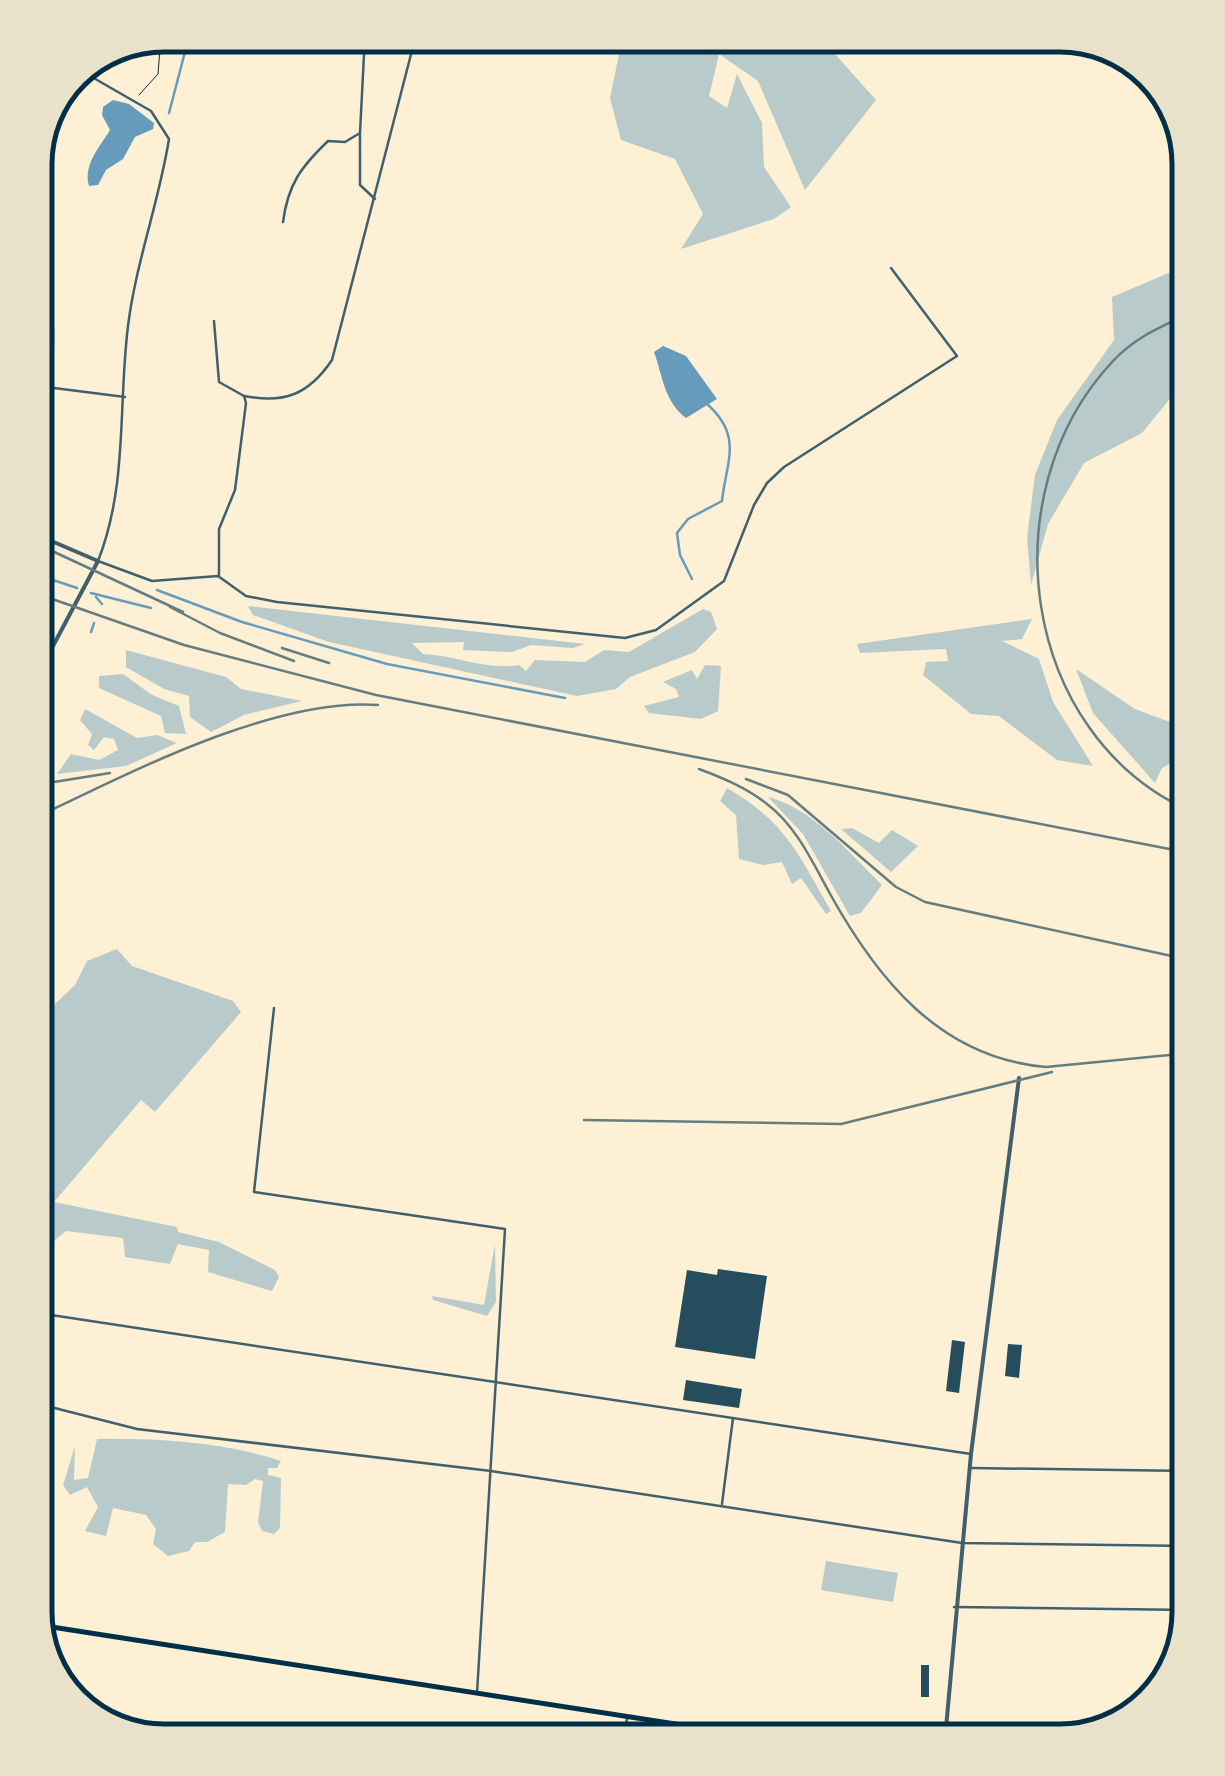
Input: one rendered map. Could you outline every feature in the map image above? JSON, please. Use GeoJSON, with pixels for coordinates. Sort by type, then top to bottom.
{"type":"FeatureCollection","features":[{"type":"Feature","properties":{"kind":"main road"},"geometry":{"type":"LineString","coordinates":[[53,1627],[666,1724]]}},
{"type":"Feature","properties":{"kind":"street"},"geometry":{"type":"LineString","coordinates":[[364,53],[360,185],[375,199]]}},
{"type":"Feature","properties":{"kind":"street"},"geometry":{"type":"LineString","coordinates":[[214,321],[219,382],[244,396],[289,398],[319,380],[332,360],[412,53]]}},
{"type":"Feature","properties":{"kind":"street"},"geometry":{"type":"LineString","coordinates":[[53,646],[98,562],[116,501],[127,332],[138,258],[168,139],[151,110],[93,78]]}},
{"type":"Feature","properties":{"kind":"street"},"geometry":{"type":"LineString","coordinates":[[283,222],[287,190],[298,170],[328,141],[345,142],[360,133]]}},
{"type":"Feature","properties":{"kind":"street"},"geometry":{"type":"LineString","coordinates":[[53,542],[152,581],[218,576],[246,596],[277,602],[624,638],[656,630],[724,581],[767,482],[957,356],[891,268]]}},
{"type":"Feature","properties":{"kind":"street"},"geometry":{"type":"LineString","coordinates":[[53,328],[53,388],[125,397]]}},
{"type":"Feature","properties":{"kind":"street"},"geometry":{"type":"LineString","coordinates":[[218,576],[219,529],[235,490],[244,396]]}},
{"type":"Feature","properties":{"kind":"street"},"geometry":{"type":"LineString","coordinates":[[274,1008],[254,1192],[505,1229],[477,1694]]}},
{"type":"Feature","properties":{"kind":"street"},"geometry":{"type":"LineString","coordinates":[[945,1724],[970,1454],[1019,1078]]}},
{"type":"Feature","properties":{"kind":"street"},"geometry":{"type":"LineString","coordinates":[[53,1315],[970,1454]]}},
{"type":"Feature","properties":{"kind":"street"},"geometry":{"type":"LineString","coordinates":[[53,1408],[138,1429],[491,1471],[962,1543],[1172,1546]]}},
{"type":"Feature","properties":{"kind":"street"},"geometry":{"type":"LineString","coordinates":[[722,1506],[734,1417]]}},
{"type":"Feature","properties":{"kind":"street"},"geometry":{"type":"LineString","coordinates":[[970,1468],[1172,1471]]}},
{"type":"Feature","properties":{"kind":"street"},"geometry":{"type":"LineString","coordinates":[[954,1607],[1172,1610]]}},
{"type":"Feature","properties":{"kind":"street"},"geometry":{"type":"LineString","coordinates":[[626,1724],[627,1718]]}},
{"type":"Feature","properties":{"kind":"path"},"geometry":{"type":"LineString","coordinates":[[138,96],[158,74],[160,53]]}},
{"type":"Feature","properties":{"kind":"shaded area"},"geometry":{"type":"Polygon","coordinates":[[[619,53],[834,53],[876,100],[805,190],[758,81],[719,54],[709,96],[727,108],[737,74],[762,123],[764,167],[791,207],[774,219],[681,249],[703,214],[675,159],[621,140],[610,98],[619,53]]]}},
{"type":"Feature","properties":{"kind":"shaded area"},"geometry":{"type":"Polygon","coordinates":[[[1171,272],[1172,396],[1142,433],[1084,463],[1048,524],[1031,585],[1027,538],[1035,475],[1057,420],[1114,340],[1112,297],[1171,272]]]}},
{"type":"Feature","properties":{"kind":"shaded area"},"geometry":{"type":"Polygon","coordinates":[[[248,606],[585,644],[573,648],[531,645],[512,652],[463,650],[464,642],[412,643],[423,654],[495,666],[519,665],[526,671],[535,660],[585,662],[604,650],[629,652],[703,609],[711,612],[717,629],[695,652],[630,677],[616,689],[577,696],[329,642],[253,615],[248,606]]]}},
{"type":"Feature","properties":{"kind":"shaded area"},"geometry":{"type":"Polygon","coordinates":[[[1032,619],[1022,639],[1002,641],[1039,659],[1053,702],[1093,766],[1057,760],[999,716],[971,714],[923,675],[926,662],[948,661],[946,649],[860,653],[857,644],[1032,619]]]}},
{"type":"Feature","properties":{"kind":"shaded area"},"geometry":{"type":"Polygon","coordinates":[[[126,650],[226,677],[241,689],[302,701],[244,715],[211,732],[190,717],[189,696],[164,689],[126,667],[126,650]]]}},
{"type":"Feature","properties":{"kind":"shaded area"},"geometry":{"type":"Polygon","coordinates":[[[705,665],[721,666],[718,711],[701,719],[649,713],[644,706],[679,697],[676,689],[663,682],[692,670],[697,679],[705,665]]]}},
{"type":"Feature","properties":{"kind":"shaded area"},"geometry":{"type":"Polygon","coordinates":[[[1076,669],[1135,709],[1170,722],[1172,763],[1162,768],[1155,783],[1093,713],[1076,669]]]}},
{"type":"Feature","properties":{"kind":"shaded area"},"geometry":{"type":"Polygon","coordinates":[[[123,674],[152,695],[179,706],[186,734],[165,733],[161,716],[99,688],[99,676],[123,674]]]}},
{"type":"Feature","properties":{"kind":"shaded area"},"geometry":{"type":"Polygon","coordinates":[[[85,709],[137,738],[157,735],[177,743],[126,766],[57,774],[71,754],[99,760],[118,750],[114,739],[104,737],[94,750],[88,745],[92,734],[80,720],[85,709]]]}},
{"type":"Feature","properties":{"kind":"shaded area"},"geometry":{"type":"Polygon","coordinates":[[[727,788],[764,814],[789,841],[831,911],[826,914],[801,878],[792,884],[782,862],[763,865],[739,859],[736,815],[720,801],[727,788]]]}},
{"type":"Feature","properties":{"kind":"shaded area"},"geometry":{"type":"Polygon","coordinates":[[[768,797],[816,822],[882,885],[861,913],[850,916],[803,834],[768,797]]]}},
{"type":"Feature","properties":{"kind":"shaded area"},"geometry":{"type":"Polygon","coordinates":[[[852,828],[879,843],[892,830],[918,846],[891,872],[841,829],[852,828]]]}},
{"type":"Feature","properties":{"kind":"shaded area"},"geometry":{"type":"Polygon","coordinates":[[[117,949],[132,966],[233,1001],[241,1012],[155,1112],[141,1100],[54,1202],[177,1227],[178,1232],[219,1242],[275,1270],[279,1277],[272,1291],[208,1272],[209,1250],[178,1244],[170,1264],[125,1257],[123,1238],[66,1231],[55,1240],[53,1248],[53,1006],[75,985],[87,961],[117,949]]]}},
{"type":"Feature","properties":{"kind":"shaded area"},"geometry":{"type":"Polygon","coordinates":[[[495,1244],[496,1302],[487,1316],[433,1300],[432,1296],[484,1305],[495,1244]]]}},
{"type":"Feature","properties":{"kind":"shaded area"},"geometry":{"type":"Polygon","coordinates":[[[97,1439],[190,1442],[281,1461],[277,1468],[268,1468],[268,1475],[281,1478],[280,1528],[274,1534],[262,1531],[258,1522],[263,1481],[255,1479],[246,1485],[228,1484],[225,1532],[207,1542],[195,1542],[189,1551],[168,1556],[153,1544],[156,1529],[146,1515],[113,1508],[106,1536],[85,1531],[98,1507],[87,1487],[70,1495],[63,1485],[75,1446],[74,1480],[88,1478],[97,1439]]]}},
{"type":"Feature","properties":{"kind":"shaded area"},"geometry":{"type":"Polygon","coordinates":[[[826,1561],[898,1573],[893,1602],[821,1590],[826,1561]]]}},
{"type":"Feature","properties":{"kind":"water"},"geometry":{"type":"Polygon","coordinates":[[[113,100],[129,104],[154,123],[153,129],[135,137],[123,159],[106,170],[98,185],[89,186],[90,163],[110,130],[102,115],[103,107],[113,100]]]}},
{"type":"Feature","properties":{"kind":"water"},"geometry":{"type":"Polygon","coordinates":[[[663,346],[686,356],[717,399],[686,418],[665,388],[654,352],[663,346]]]}},
{"type":"Feature","properties":{"kind":"building"},"geometry":{"type":"Polygon","coordinates":[[[718,1269],[767,1276],[755,1359],[675,1347],[687,1270],[717,1275],[718,1269]]]}},
{"type":"Feature","properties":{"kind":"building"},"geometry":{"type":"Polygon","coordinates":[[[952,1340],[965,1342],[959,1393],[946,1391],[952,1340]]]}},
{"type":"Feature","properties":{"kind":"building"},"geometry":{"type":"Polygon","coordinates":[[[1008,1344],[1022,1345],[1019,1378],[1005,1376],[1008,1344]]]}},
{"type":"Feature","properties":{"kind":"building"},"geometry":{"type":"Polygon","coordinates":[[[686,1380],[742,1389],[739,1408],[683,1400],[686,1380]]]}},
{"type":"Feature","properties":{"kind":"building"},"geometry":{"type":"Polygon","coordinates":[[[921,1665],[929,1665],[929,1697],[921,1697],[921,1665]]]}},
{"type":"Feature","properties":{"kind":"waterway"},"geometry":{"type":"LineString","coordinates":[[169,113],[185,53]]}},
{"type":"Feature","properties":{"kind":"waterway"},"geometry":{"type":"LineString","coordinates":[[692,579],[680,555],[677,533],[688,519],[722,501],[730,450],[725,427],[706,403]]}},
{"type":"Feature","properties":{"kind":"waterway"},"geometry":{"type":"LineString","coordinates":[[53,580],[77,588]]}},
{"type":"Feature","properties":{"kind":"waterway"},"geometry":{"type":"LineString","coordinates":[[157,590],[242,622],[387,664],[565,698]]}},
{"type":"Feature","properties":{"kind":"waterway"},"geometry":{"type":"LineString","coordinates":[[91,593],[151,608]]}},
{"type":"Feature","properties":{"kind":"waterway"},"geometry":{"type":"LineString","coordinates":[[96,597],[102,604]]}},
{"type":"Feature","properties":{"kind":"waterway"},"geometry":{"type":"LineString","coordinates":[[91,632],[94,623]]}},
{"type":"Feature","properties":{"kind":"railway"},"geometry":{"type":"LineString","coordinates":[[1172,322],[1121,353],[1073,415],[1049,477],[1038,542],[1041,607],[1058,670],[1089,727],[1133,775],[1172,800]]}},
{"type":"Feature","properties":{"kind":"railway"},"geometry":{"type":"LineString","coordinates":[[53,551],[183,612]]}},
{"type":"Feature","properties":{"kind":"railway"},"geometry":{"type":"LineString","coordinates":[[53,599],[184,645],[376,695],[1172,850]]}},
{"type":"Feature","properties":{"kind":"railway"},"geometry":{"type":"LineString","coordinates":[[170,607],[220,633],[294,661]]}},
{"type":"Feature","properties":{"kind":"railway"},"geometry":{"type":"LineString","coordinates":[[282,648],[329,663]]}},
{"type":"Feature","properties":{"kind":"railway"},"geometry":{"type":"LineString","coordinates":[[53,810],[158,760],[249,725],[338,706],[378,705]]}},
{"type":"Feature","properties":{"kind":"railway"},"geometry":{"type":"LineString","coordinates":[[699,769],[751,793],[787,823],[868,955],[916,1009],[943,1031],[1008,1060],[1046,1067],[1172,1055]]}},
{"type":"Feature","properties":{"kind":"railway"},"geometry":{"type":"LineString","coordinates":[[53,782],[110,773]]}},
{"type":"Feature","properties":{"kind":"railway"},"geometry":{"type":"LineString","coordinates":[[746,779],[788,795],[896,887],[925,902],[1172,956]]}},
{"type":"Feature","properties":{"kind":"railway"},"geometry":{"type":"LineString","coordinates":[[584,1120],[841,1124],[1052,1072]]}}]}
